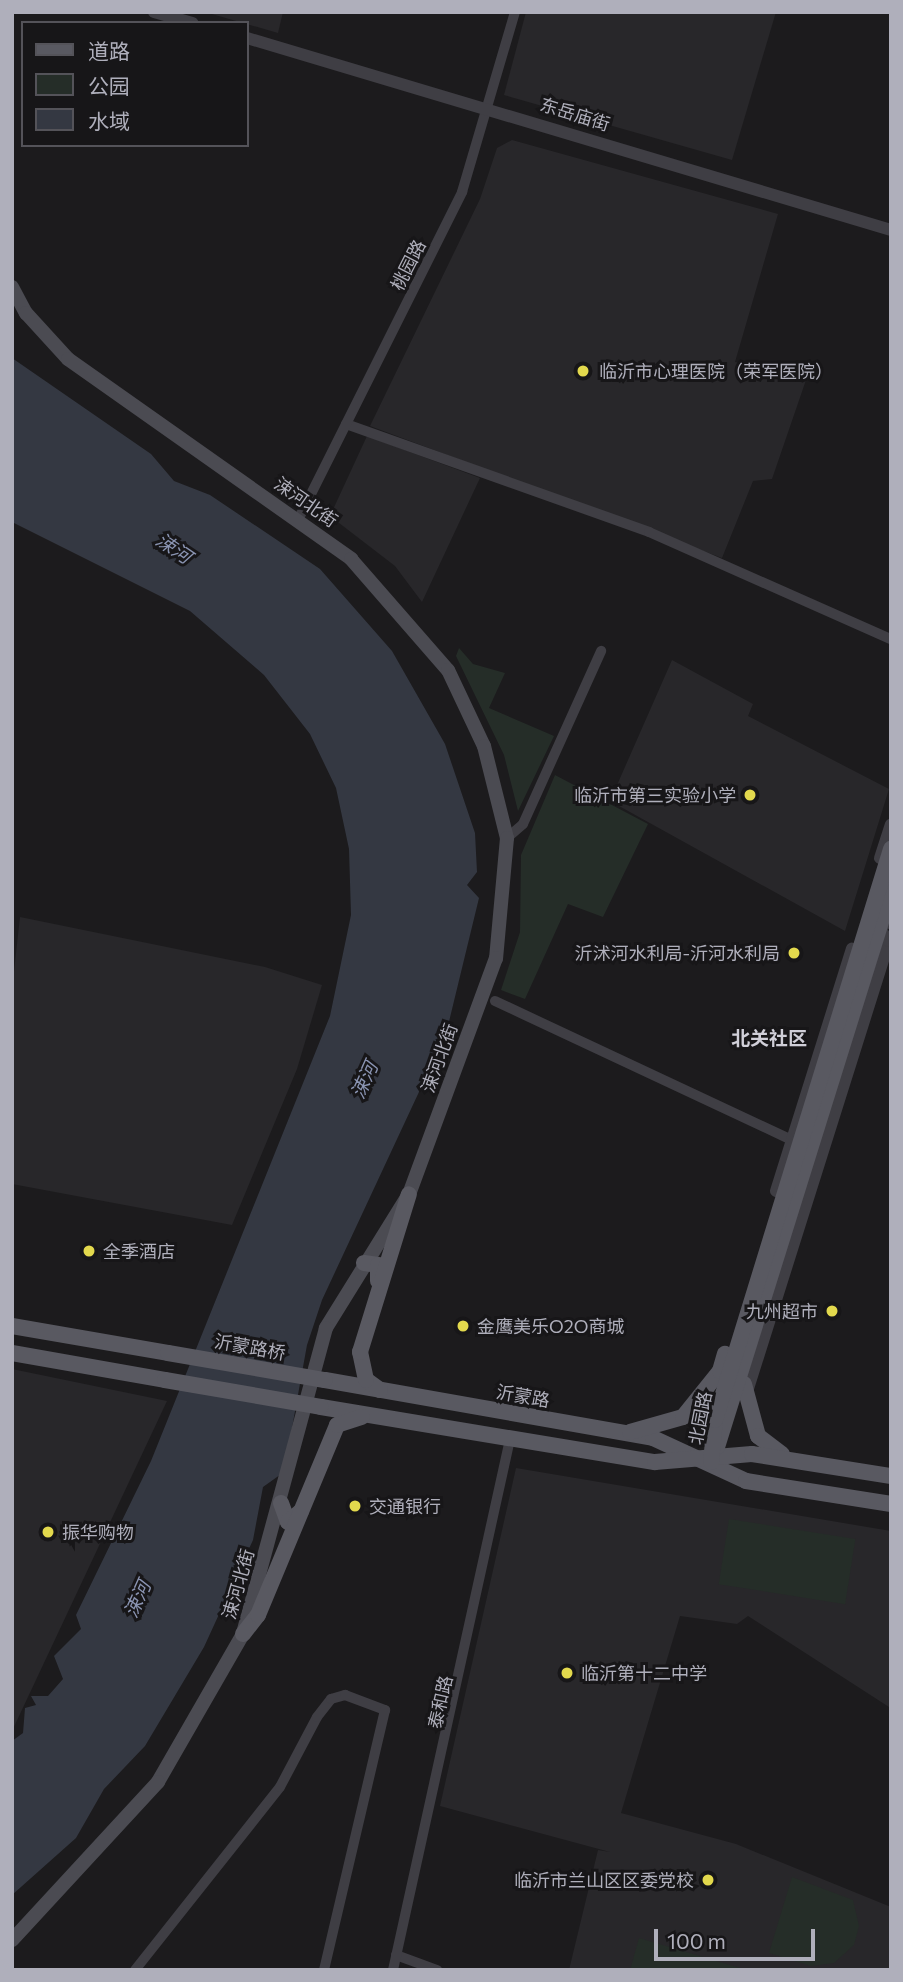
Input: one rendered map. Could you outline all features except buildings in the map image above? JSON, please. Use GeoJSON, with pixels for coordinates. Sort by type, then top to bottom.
{"type":"FeatureCollection","features":[{"type":"Feature","properties":{"kind":"main road","name":"涑河北街"},"geometry":{"type":"LineString","coordinates":[[12,287],[26,313],[68,359],[351,559],[448,670],[484,746],[507,838],[496,958],[409,1194],[326,1328],[281,1503],[243,1633],[158,1783],[12,1940]]}},
{"type":"Feature","properties":{"kind":"main road","name":"北园路"},"geometry":{"type":"LineString","coordinates":[[711,1462],[715,1420],[782,1186],[882,926],[891,849]]}},
{"type":"Feature","properties":{"kind":"main road","name":"北园路"},"geometry":{"type":"LineString","coordinates":[[711,1462],[743,1372],[891,890]]}},
{"type":"Feature","properties":{"kind":"main road"},"geometry":{"type":"LineString","coordinates":[[625,1433],[683,1417],[720,1371],[782,1186]]}},
{"type":"Feature","properties":{"kind":"main road"},"geometry":{"type":"LineString","coordinates":[[382,1391],[366,1380],[360,1352],[409,1194]]}},
{"type":"Feature","properties":{"kind":"main road"},"geometry":{"type":"LineString","coordinates":[[325,1380],[351,1370],[381,1272],[375,1261],[365,1263]]}},
{"type":"Feature","properties":{"kind":"main road","name":"沂蒙路桥"},"geometry":{"type":"LineString","coordinates":[[12,1326],[325,1380]]}},
{"type":"Feature","properties":{"kind":"main road"},"geometry":{"type":"LineString","coordinates":[[12,1353],[321,1407],[328,1433],[296,1521],[288,1522],[281,1503]]}},
{"type":"Feature","properties":{"kind":"main road"},"geometry":{"type":"LineString","coordinates":[[743,1372],[744,1400],[767,1447],[794,1460]]}},
{"type":"Feature","properties":{"kind":"main road","name":"沂蒙路"},"geometry":{"type":"LineString","coordinates":[[325,1380],[625,1433],[711,1462],[746,1482],[891,1504]]}},
{"type":"Feature","properties":{"kind":"main road","name":"沂蒙路"},"geometry":{"type":"LineString","coordinates":[[321,1407],[655,1462],[711,1462],[752,1454],[891,1476]]}},
{"type":"Feature","properties":{"kind":"main road"},"geometry":{"type":"LineString","coordinates":[[243,1633],[263,1604],[337,1425],[370,1416]]}},
{"type":"Feature","properties":{"kind":"street"},"geometry":{"type":"LineString","coordinates":[[154,12],[185,21]]}},
{"type":"Feature","properties":{"kind":"street","name":"桃园路"},"geometry":{"type":"LineString","coordinates":[[298,520],[462,192],[515,12]]}},
{"type":"Feature","properties":{"kind":"street","name":"东岳庙街"},"geometry":{"type":"LineString","coordinates":[[248,38],[487,106],[891,230]]}},
{"type":"Feature","properties":{"kind":"street"},"geometry":{"type":"LineString","coordinates":[[346,424],[649,532],[891,639]]}},
{"type":"Feature","properties":{"kind":"street"},"geometry":{"type":"LineString","coordinates":[[507,838],[523,824],[601,651]]}},
{"type":"Feature","properties":{"kind":"street"},"geometry":{"type":"LineString","coordinates":[[782,1186],[792,1140],[891,825]]}},
{"type":"Feature","properties":{"kind":"street"},"geometry":{"type":"LineString","coordinates":[[744,1400],[888,941],[882,926]]}},
{"type":"Feature","properties":{"kind":"street"},"geometry":{"type":"LineString","coordinates":[[495,1001],[792,1140]]}},
{"type":"Feature","properties":{"kind":"street","name":"泰和路"},"geometry":{"type":"LineString","coordinates":[[393,1970],[510,1440]]}},
{"type":"Feature","properties":{"kind":"street"},"geometry":{"type":"LineString","coordinates":[[135,1970],[280,1787],[317,1717],[331,1699],[345,1695],[385,1710],[324,1970]]}},
{"type":"Feature","properties":{"kind":"street"},"geometry":{"type":"LineString","coordinates":[[396,1955],[437,1970]]}},
{"type":"Feature","properties":{"kind":"shaded area"},"geometry":{"type":"Polygon","coordinates":[[[205,12],[283,12],[278,33],[248,24],[248,21],[236,21],[205,12]]]}},
{"type":"Feature","properties":{"kind":"shaded area"},"geometry":{"type":"Polygon","coordinates":[[[526,12],[776,12],[732,160],[504,95],[526,12]]]}},
{"type":"Feature","properties":{"kind":"shaded area","name":"临沂市心理医院（荣军医院）"},"geometry":{"type":"Polygon","coordinates":[[[512,140],[778,214],[735,362],[806,380],[772,479],[753,481],[722,558],[370,426],[480,199],[497,148],[512,140]]]}},
{"type":"Feature","properties":{"kind":"shaded area"},"geometry":{"type":"Polygon","coordinates":[[[367,436],[480,478],[422,602],[395,566],[330,516],[367,436]]]}},
{"type":"Feature","properties":{"kind":"shaded area","name":"临沂市第三实验小学"},"geometry":{"type":"Polygon","coordinates":[[[672,660],[753,704],[748,716],[889,789],[845,931],[610,801],[672,660]]]}},
{"type":"Feature","properties":{"kind":"shaded area"},"geometry":{"type":"Polygon","coordinates":[[[20,917],[265,967],[322,985],[297,1069],[232,1225],[12,1184],[12,989],[20,917]]]}},
{"type":"Feature","properties":{"kind":"shaded area"},"geometry":{"type":"Polygon","coordinates":[[[12,1369],[167,1401],[12,1731],[12,1369]]]}},
{"type":"Feature","properties":{"kind":"shaded area","name":"临沂第十二中学"},"geometry":{"type":"Polygon","coordinates":[[[516,1468],[891,1531],[889,1707],[748,1616],[737,1624],[680,1616],[621,1813],[736,1844],[891,1907],[891,1970],[569,1970],[598,1850],[610,1852],[440,1806],[516,1468]]]}},
{"type":"Feature","properties":{"kind":"green space"},"geometry":{"type":"Polygon","coordinates":[[[459,648],[473,664],[505,673],[489,708],[554,736],[518,811],[504,755],[456,656],[459,648]]]}},
{"type":"Feature","properties":{"kind":"green space"},"geometry":{"type":"Polygon","coordinates":[[[555,775],[648,824],[603,917],[568,904],[525,999],[501,990],[520,932],[521,855],[555,775]]]}},
{"type":"Feature","properties":{"kind":"green space"},"geometry":{"type":"Polygon","coordinates":[[[729,1519],[855,1539],[845,1604],[719,1584],[729,1519]]]}},
{"type":"Feature","properties":{"kind":"green space"},"geometry":{"type":"Polygon","coordinates":[[[792,1877],[853,1900],[859,1926],[854,1945],[834,1963],[811,1966],[769,1953],[792,1877]]]}},
{"type":"Feature","properties":{"kind":"green space"},"geometry":{"type":"Polygon","coordinates":[[[639,1938],[740,1968],[630,1970],[639,1938]]]}},
{"type":"Feature","properties":{"kind":"water","name":"涑河"},"geometry":{"type":"Polygon","coordinates":[[[12,358],[151,454],[174,481],[210,495],[320,569],[392,651],[445,744],[475,833],[477,872],[467,885],[479,898],[446,1034],[322,1300],[307,1345],[284,1472],[263,1487],[253,1540],[204,1647],[145,1746],[104,1789],[76,1838],[12,1895],[12,1741],[23,1733],[25,1708],[36,1705],[31,1696],[48,1696],[63,1679],[54,1656],[81,1629],[76,1615],[151,1461],[330,1016],[351,915],[349,849],[336,788],[310,734],[264,675],[190,611],[12,522],[12,358]]]}},
{"type":"Feature","properties":{"kind":"place","name":"临沂市心理医院（荣军医院）"},"geometry":{"type":"Point","coordinates":[583,371]}},
{"type":"Feature","properties":{"kind":"place","name":"临沂市第三实验小学"},"geometry":{"type":"Point","coordinates":[750,795]}},
{"type":"Feature","properties":{"kind":"place","name":"沂沭河水利局-沂河水利局"},"geometry":{"type":"Point","coordinates":[794,953]}},
{"type":"Feature","properties":{"kind":"place","name":"全季酒店"},"geometry":{"type":"Point","coordinates":[89,1251]}},
{"type":"Feature","properties":{"kind":"place","name":"九州超市"},"geometry":{"type":"Point","coordinates":[832,1311]}},
{"type":"Feature","properties":{"kind":"place","name":"金鹰美乐O2O商城"},"geometry":{"type":"Point","coordinates":[463,1326]}},
{"type":"Feature","properties":{"kind":"place","name":"交通银行"},"geometry":{"type":"Point","coordinates":[355,1506]}},
{"type":"Feature","properties":{"kind":"place","name":"振华购物"},"geometry":{"type":"Point","coordinates":[48,1532]}},
{"type":"Feature","properties":{"kind":"place","name":"临沂第十二中学"},"geometry":{"type":"Point","coordinates":[567,1673]}},
{"type":"Feature","properties":{"kind":"place","name":"临沂市兰山区区委党校"},"geometry":{"type":"Point","coordinates":[708,1880]}},
{"type":"Feature","properties":{"kind":"district","name":"北关社区"},"geometry":{"type":"Point","coordinates":[769,1038]}}]}
